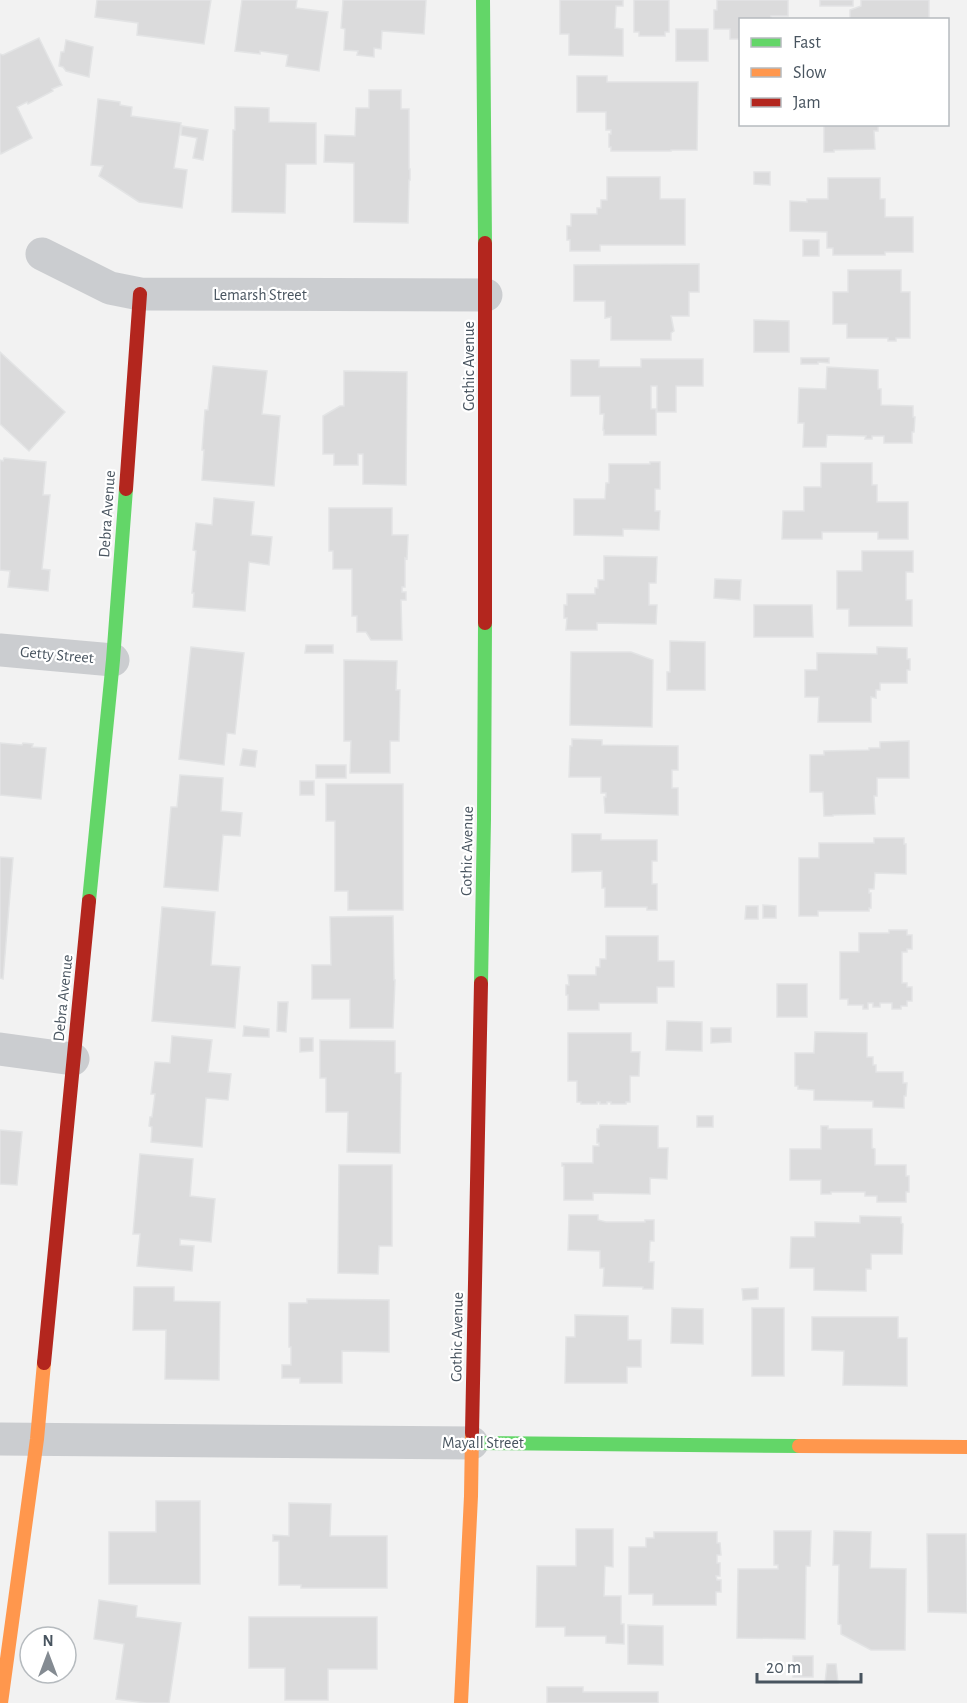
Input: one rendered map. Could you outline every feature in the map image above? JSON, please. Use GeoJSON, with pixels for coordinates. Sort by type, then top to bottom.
{"type":"FeatureCollection","features":[{"type":"Feature","properties":{"kind":"street","name":"Gothic Avenue"},"geometry":{"type":"LineString","coordinates":[[461,1703],[471,1496],[484,819],[486,295],[483,0]]}},
{"type":"Feature","properties":{"kind":"street","name":"Lemarsh Street"},"geometry":{"type":"LineString","coordinates":[[42,254],[110,288],[140,294],[486,295]]}},
{"type":"Feature","properties":{"kind":"street","name":"Debra Avenue"},"geometry":{"type":"LineString","coordinates":[[1,1703],[37,1439],[113,660],[140,294]]}},
{"type":"Feature","properties":{"kind":"street","name":"Getty Street"},"geometry":{"type":"LineString","coordinates":[[0,650],[113,660]]}},
{"type":"Feature","properties":{"kind":"street"},"geometry":{"type":"LineString","coordinates":[[0,1049],[73,1059]]}},
{"type":"Feature","properties":{"kind":"street","name":"Mayall Street"},"geometry":{"type":"LineString","coordinates":[[0,1439],[967,1446]]}},
{"type":"Feature","properties":{"kind":"building"},"geometry":{"type":"Polygon","coordinates":[[[97,0],[211,0],[204,44],[137,35],[138,23],[95,17],[97,0]]]}},
{"type":"Feature","properties":{"kind":"building"},"geometry":{"type":"Polygon","coordinates":[[[242,0],[297,0],[296,8],[328,12],[319,71],[286,66],[288,55],[260,51],[260,54],[235,51],[242,0]]]}},
{"type":"Feature","properties":{"kind":"building"},"geometry":{"type":"Polygon","coordinates":[[[343,0],[426,0],[424,34],[382,31],[381,49],[374,48],[374,57],[357,55],[358,51],[344,50],[345,29],[341,28],[343,0]]]}},
{"type":"Feature","properties":{"kind":"building"},"geometry":{"type":"Polygon","coordinates":[[[560,0],[623,0],[623,6],[616,6],[615,28],[623,29],[623,56],[569,55],[569,34],[560,34],[560,0]]]}},
{"type":"Feature","properties":{"kind":"building"},"geometry":{"type":"Polygon","coordinates":[[[634,0],[669,0],[669,32],[665,32],[665,36],[639,36],[639,32],[634,32],[634,0]]]}},
{"type":"Feature","properties":{"kind":"building"},"geometry":{"type":"Polygon","coordinates":[[[717,0],[788,0],[788,16],[739,18],[739,39],[730,39],[730,29],[714,29],[714,10],[717,10],[717,0]]]}},
{"type":"Feature","properties":{"kind":"building"},"geometry":{"type":"Polygon","coordinates":[[[820,0],[853,0],[853,6],[820,6],[820,0]]]}},
{"type":"Feature","properties":{"kind":"building"},"geometry":{"type":"Polygon","coordinates":[[[861,0],[929,0],[929,18],[850,18],[850,10],[861,6],[861,0]]]}},
{"type":"Feature","properties":{"kind":"building"},"geometry":{"type":"Polygon","coordinates":[[[676,29],[708,29],[708,61],[676,61],[676,29]]]}},
{"type":"Feature","properties":{"kind":"building"},"geometry":{"type":"Polygon","coordinates":[[[39,38],[62,85],[28,104],[27,102],[17,107],[32,138],[1,154],[0,54],[3,55],[39,38]]]}},
{"type":"Feature","properties":{"kind":"building"},"geometry":{"type":"Polygon","coordinates":[[[66,40],[93,47],[89,77],[66,71],[59,66],[66,40]]]}},
{"type":"Feature","properties":{"kind":"building"},"geometry":{"type":"Polygon","coordinates":[[[577,76],[607,76],[607,82],[698,82],[697,150],[611,151],[609,134],[611,130],[606,130],[606,112],[577,112],[577,76]]]}},
{"type":"Feature","properties":{"kind":"building"},"geometry":{"type":"Polygon","coordinates":[[[369,90],[401,90],[401,109],[409,109],[408,223],[354,222],[354,163],[324,162],[325,135],[355,136],[356,108],[369,108],[369,90]]]}},
{"type":"Feature","properties":{"kind":"building"},"geometry":{"type":"Polygon","coordinates":[[[98,99],[120,102],[120,105],[132,107],[131,116],[181,123],[174,168],[187,170],[182,208],[139,202],[99,176],[103,166],[91,165],[98,99]]]}},
{"type":"Feature","properties":{"kind":"building"},"geometry":{"type":"Polygon","coordinates":[[[235,107],[269,108],[269,122],[316,123],[316,164],[286,164],[285,213],[232,212],[235,107]]]}},
{"type":"Feature","properties":{"kind":"building"},"geometry":{"type":"Polygon","coordinates":[[[182,126],[208,130],[203,160],[193,158],[197,138],[181,135],[182,126]]]}},
{"type":"Feature","properties":{"kind":"building"},"geometry":{"type":"Polygon","coordinates":[[[824,126],[878,126],[878,131],[874,131],[875,149],[824,152],[824,126]]]}},
{"type":"Feature","properties":{"kind":"building"},"geometry":{"type":"Polygon","coordinates":[[[754,172],[770,172],[770,185],[754,184],[754,172]]]}},
{"type":"Feature","properties":{"kind":"building"},"geometry":{"type":"Polygon","coordinates":[[[607,177],[660,177],[660,199],[685,199],[685,245],[600,245],[600,251],[570,251],[567,226],[571,226],[571,214],[597,214],[597,208],[601,208],[601,200],[607,200],[607,177]]]}},
{"type":"Feature","properties":{"kind":"building"},"geometry":{"type":"Polygon","coordinates":[[[828,178],[880,178],[880,199],[885,199],[885,217],[913,217],[913,252],[885,252],[885,255],[833,255],[833,248],[827,248],[827,232],[790,231],[790,201],[807,202],[807,199],[828,199],[828,178]]]}},
{"type":"Feature","properties":{"kind":"building"},"geometry":{"type":"Polygon","coordinates":[[[803,240],[819,240],[819,256],[803,256],[803,240]]]}},
{"type":"Feature","properties":{"kind":"building"},"geometry":{"type":"Polygon","coordinates":[[[699,264],[699,292],[689,292],[689,316],[671,316],[674,331],[671,333],[671,340],[611,340],[611,317],[605,318],[605,301],[574,301],[574,265],[699,264]]]}},
{"type":"Feature","properties":{"kind":"building"},"geometry":{"type":"Polygon","coordinates":[[[848,270],[901,270],[901,292],[910,292],[910,338],[896,338],[896,341],[888,341],[888,338],[847,338],[847,324],[833,324],[833,292],[848,292],[848,270]]]}},
{"type":"Feature","properties":{"kind":"building"},"geometry":{"type":"Polygon","coordinates":[[[754,320],[789,321],[789,352],[754,352],[754,320]]]}},
{"type":"Feature","properties":{"kind":"building"},"geometry":{"type":"Polygon","coordinates":[[[0,352],[65,412],[29,451],[0,424],[0,352]]]}},
{"type":"Feature","properties":{"kind":"building"},"geometry":{"type":"Polygon","coordinates":[[[801,358],[829,358],[829,363],[801,364],[801,358]]]}},
{"type":"Feature","properties":{"kind":"building"},"geometry":{"type":"Polygon","coordinates":[[[641,359],[703,359],[703,386],[676,386],[676,412],[657,412],[657,386],[651,386],[651,409],[656,409],[656,435],[604,435],[604,414],[600,414],[600,396],[571,396],[571,360],[599,360],[599,367],[641,367],[641,359]]]}},
{"type":"Feature","properties":{"kind":"building"},"geometry":{"type":"Polygon","coordinates":[[[213,366],[267,371],[262,414],[280,416],[274,486],[202,480],[205,410],[208,410],[213,366]]]}},
{"type":"Feature","properties":{"kind":"building"},"geometry":{"type":"Polygon","coordinates":[[[827,367],[878,370],[881,405],[913,406],[913,417],[915,417],[912,443],[884,443],[884,436],[872,436],[872,439],[865,439],[866,436],[827,435],[826,447],[803,447],[804,423],[798,423],[799,388],[826,389],[827,367]]]}},
{"type":"Feature","properties":{"kind":"building"},"geometry":{"type":"Polygon","coordinates":[[[344,371],[407,372],[406,485],[363,484],[363,454],[358,454],[358,465],[334,465],[334,454],[323,454],[323,416],[344,406],[344,371]]]}},
{"type":"Feature","properties":{"kind":"building"},"geometry":{"type":"Polygon","coordinates":[[[4,458],[46,462],[43,495],[50,495],[42,569],[50,570],[48,591],[8,587],[10,571],[0,570],[0,460],[3,461],[4,458]]]}},
{"type":"Feature","properties":{"kind":"building"},"geometry":{"type":"Polygon","coordinates":[[[650,462],[660,462],[660,489],[655,489],[655,511],[660,511],[659,530],[623,529],[623,536],[574,535],[574,499],[605,499],[606,483],[609,483],[609,464],[650,464],[650,462]]]}},
{"type":"Feature","properties":{"kind":"building"},"geometry":{"type":"Polygon","coordinates":[[[821,463],[872,463],[872,485],[877,485],[877,502],[908,502],[908,539],[878,539],[878,532],[822,532],[822,539],[782,539],[783,511],[804,511],[804,487],[821,487],[821,463]]]}},
{"type":"Feature","properties":{"kind":"building"},"geometry":{"type":"Polygon","coordinates":[[[214,498],[254,502],[251,535],[272,537],[269,565],[249,562],[245,611],[193,607],[196,551],[193,550],[196,523],[212,525],[214,498]]]}},
{"type":"Feature","properties":{"kind":"building"},"geometry":{"type":"Polygon","coordinates":[[[329,508],[392,508],[392,535],[408,535],[405,587],[402,587],[402,592],[406,592],[406,600],[401,600],[402,640],[371,640],[366,632],[357,632],[357,616],[352,616],[352,569],[333,569],[333,551],[329,551],[329,508]]]}},
{"type":"Feature","properties":{"kind":"building"},"geometry":{"type":"Polygon","coordinates":[[[862,551],[913,551],[913,572],[906,572],[906,600],[912,600],[912,626],[849,626],[849,609],[837,609],[837,571],[862,571],[862,551]]]}},
{"type":"Feature","properties":{"kind":"building"},"geometry":{"type":"Polygon","coordinates":[[[604,556],[657,557],[656,583],[649,583],[649,605],[657,605],[656,624],[597,623],[597,630],[566,630],[567,618],[564,618],[564,605],[567,605],[567,594],[595,594],[598,580],[604,580],[604,556]]]}},
{"type":"Feature","properties":{"kind":"building"},"geometry":{"type":"Polygon","coordinates":[[[715,579],[741,580],[740,600],[714,598],[715,579]]]}},
{"type":"Feature","properties":{"kind":"building"},"geometry":{"type":"Polygon","coordinates":[[[754,605],[812,605],[813,637],[754,637],[754,605]]]}},
{"type":"Feature","properties":{"kind":"building"},"geometry":{"type":"Polygon","coordinates":[[[670,641],[705,642],[705,690],[667,690],[667,672],[670,672],[670,641]]]}},
{"type":"Feature","properties":{"kind":"building"},"geometry":{"type":"Polygon","coordinates":[[[306,645],[333,645],[333,653],[305,653],[306,645]]]}},
{"type":"Feature","properties":{"kind":"building"},"geometry":{"type":"Polygon","coordinates":[[[191,647],[244,653],[235,734],[227,733],[224,765],[179,759],[191,647]]]}},
{"type":"Feature","properties":{"kind":"building"},"geometry":{"type":"Polygon","coordinates":[[[877,647],[907,648],[910,670],[907,670],[907,683],[880,683],[880,690],[876,690],[876,698],[871,697],[871,722],[818,722],[819,697],[805,697],[805,670],[817,670],[817,653],[877,654],[877,647]]]}},
{"type":"Feature","properties":{"kind":"building"},"geometry":{"type":"Polygon","coordinates":[[[571,652],[631,652],[653,660],[652,727],[570,725],[571,652]]]}},
{"type":"Feature","properties":{"kind":"building"},"geometry":{"type":"Polygon","coordinates":[[[344,660],[397,661],[396,690],[400,690],[399,741],[390,741],[390,773],[350,773],[351,741],[344,741],[344,660]]]}},
{"type":"Feature","properties":{"kind":"building"},"geometry":{"type":"Polygon","coordinates":[[[572,739],[602,740],[602,745],[678,746],[678,770],[672,770],[672,788],[678,788],[678,815],[605,813],[606,793],[601,793],[601,777],[569,777],[572,739]]]}},
{"type":"Feature","properties":{"kind":"building"},"geometry":{"type":"Polygon","coordinates":[[[909,741],[909,778],[877,778],[877,796],[874,796],[875,814],[824,816],[823,792],[810,792],[810,755],[824,755],[824,751],[869,750],[869,748],[880,748],[880,742],[909,741]]]}},
{"type":"Feature","properties":{"kind":"building"},"geometry":{"type":"Polygon","coordinates":[[[0,743],[33,744],[32,747],[46,748],[41,799],[0,795],[0,743]]]}},
{"type":"Feature","properties":{"kind":"building"},"geometry":{"type":"Polygon","coordinates":[[[243,749],[257,751],[255,767],[240,765],[243,749]]]}},
{"type":"Feature","properties":{"kind":"building"},"geometry":{"type":"Polygon","coordinates":[[[316,765],[346,765],[346,778],[316,778],[316,765]]]}},
{"type":"Feature","properties":{"kind":"building"},"geometry":{"type":"Polygon","coordinates":[[[180,775],[223,778],[221,811],[242,813],[240,836],[223,835],[218,891],[164,887],[171,807],[177,807],[180,775]]]}},
{"type":"Feature","properties":{"kind":"building"},"geometry":{"type":"Polygon","coordinates":[[[300,781],[314,781],[314,795],[300,795],[300,781]]]}},
{"type":"Feature","properties":{"kind":"building"},"geometry":{"type":"Polygon","coordinates":[[[326,784],[403,784],[403,910],[348,910],[348,891],[335,891],[335,821],[326,821],[326,784]]]}},
{"type":"Feature","properties":{"kind":"building"},"geometry":{"type":"Polygon","coordinates":[[[572,834],[601,834],[601,840],[657,840],[657,861],[652,861],[652,884],[657,884],[657,910],[647,910],[647,907],[605,907],[602,871],[572,872],[572,834]]]}},
{"type":"Feature","properties":{"kind":"building"},"geometry":{"type":"Polygon","coordinates":[[[874,838],[904,838],[906,874],[875,873],[874,889],[869,889],[871,908],[869,911],[818,911],[818,916],[799,916],[799,858],[819,858],[819,843],[874,843],[874,838]]]}},
{"type":"Feature","properties":{"kind":"building"},"geometry":{"type":"Polygon","coordinates":[[[0,857],[13,858],[3,979],[0,978],[0,857]]]}},
{"type":"Feature","properties":{"kind":"building"},"geometry":{"type":"Polygon","coordinates":[[[763,905],[776,906],[776,918],[763,918],[763,905]]]}},
{"type":"Feature","properties":{"kind":"building"},"geometry":{"type":"Polygon","coordinates":[[[746,906],[758,906],[758,919],[745,919],[746,906]]]}},
{"type":"Feature","properties":{"kind":"building"},"geometry":{"type":"Polygon","coordinates":[[[162,907],[215,912],[211,965],[240,967],[235,1028],[152,1021],[162,907]]]}},
{"type":"Feature","properties":{"kind":"building"},"geometry":{"type":"Polygon","coordinates":[[[393,916],[395,980],[393,1028],[350,1028],[350,999],[312,999],[312,965],[331,965],[330,917],[393,916]]]}},
{"type":"Feature","properties":{"kind":"building"},"geometry":{"type":"Polygon","coordinates":[[[889,930],[907,930],[907,935],[912,935],[912,949],[902,952],[902,983],[907,983],[907,987],[912,987],[912,1001],[907,1001],[907,1006],[901,1006],[901,1009],[892,1009],[892,1003],[880,1003],[880,1007],[873,1007],[873,1003],[868,1003],[868,1009],[863,1009],[863,1005],[848,1005],[848,999],[840,999],[840,952],[859,952],[859,933],[889,933],[889,930]]]}},
{"type":"Feature","properties":{"kind":"building"},"geometry":{"type":"Polygon","coordinates":[[[606,936],[658,936],[658,961],[674,961],[674,987],[657,987],[657,1003],[599,1003],[599,1010],[568,1010],[566,985],[569,985],[568,975],[596,975],[596,967],[600,967],[600,959],[606,959],[606,936]]]}},
{"type":"Feature","properties":{"kind":"building"},"geometry":{"type":"Polygon","coordinates":[[[777,984],[807,984],[807,1017],[777,1017],[777,984]]]}},
{"type":"Feature","properties":{"kind":"building"},"geometry":{"type":"Polygon","coordinates":[[[278,1002],[288,1002],[286,1032],[277,1031],[278,1002]]]}},
{"type":"Feature","properties":{"kind":"building"},"geometry":{"type":"Polygon","coordinates":[[[667,1021],[702,1022],[702,1051],[666,1050],[667,1021]]]}},
{"type":"Feature","properties":{"kind":"building"},"geometry":{"type":"Polygon","coordinates":[[[244,1026],[269,1029],[269,1037],[243,1036],[244,1026]]]}},
{"type":"Feature","properties":{"kind":"building"},"geometry":{"type":"Polygon","coordinates":[[[711,1028],[731,1028],[731,1042],[711,1043],[711,1028]]]}},
{"type":"Feature","properties":{"kind":"building"},"geometry":{"type":"Polygon","coordinates":[[[815,1032],[867,1033],[867,1057],[873,1057],[876,1072],[903,1072],[903,1083],[907,1083],[904,1108],[873,1107],[873,1101],[814,1100],[814,1090],[798,1089],[798,1086],[795,1086],[795,1053],[814,1053],[815,1032]]]}},
{"type":"Feature","properties":{"kind":"building"},"geometry":{"type":"Polygon","coordinates":[[[568,1033],[631,1033],[631,1052],[640,1052],[639,1076],[630,1076],[630,1102],[626,1104],[597,1102],[597,1104],[581,1104],[577,1102],[577,1081],[568,1081],[568,1033]]]}},
{"type":"Feature","properties":{"kind":"building"},"geometry":{"type":"Polygon","coordinates":[[[172,1036],[212,1040],[208,1072],[231,1074],[228,1100],[206,1098],[202,1147],[151,1142],[152,1127],[149,1126],[155,1094],[151,1094],[155,1062],[170,1063],[172,1036]]]}},
{"type":"Feature","properties":{"kind":"building"},"geometry":{"type":"Polygon","coordinates":[[[300,1038],[313,1038],[313,1051],[300,1052],[300,1038]]]}},
{"type":"Feature","properties":{"kind":"building"},"geometry":{"type":"Polygon","coordinates":[[[320,1040],[395,1041],[395,1073],[401,1073],[400,1153],[347,1152],[348,1112],[326,1112],[326,1078],[320,1078],[320,1040]]]}},
{"type":"Feature","properties":{"kind":"building"},"geometry":{"type":"Polygon","coordinates":[[[697,1116],[713,1116],[713,1127],[697,1127],[697,1116]]]}},
{"type":"Feature","properties":{"kind":"building"},"geometry":{"type":"Polygon","coordinates":[[[600,1125],[658,1126],[658,1148],[668,1148],[667,1179],[650,1178],[650,1194],[593,1193],[593,1200],[564,1200],[564,1166],[562,1163],[593,1163],[593,1146],[599,1146],[597,1129],[600,1125]]]}},
{"type":"Feature","properties":{"kind":"building"},"geometry":{"type":"Polygon","coordinates":[[[821,1126],[828,1126],[828,1129],[872,1129],[875,1165],[906,1165],[909,1192],[906,1192],[906,1202],[877,1202],[877,1196],[865,1196],[865,1192],[821,1194],[821,1180],[790,1180],[790,1149],[821,1149],[821,1126]]]}},
{"type":"Feature","properties":{"kind":"building"},"geometry":{"type":"Polygon","coordinates":[[[0,1130],[22,1132],[17,1185],[0,1184],[0,1130]]]}},
{"type":"Feature","properties":{"kind":"building"},"geometry":{"type":"Polygon","coordinates":[[[140,1154],[193,1159],[190,1196],[215,1199],[211,1242],[180,1239],[180,1245],[194,1246],[192,1271],[137,1266],[140,1234],[133,1234],[140,1154]]]}},
{"type":"Feature","properties":{"kind":"building"},"geometry":{"type":"Polygon","coordinates":[[[339,1165],[392,1165],[392,1246],[379,1246],[378,1274],[338,1273],[339,1165]]]}},
{"type":"Feature","properties":{"kind":"building"},"geometry":{"type":"Polygon","coordinates":[[[569,1215],[598,1215],[598,1220],[606,1222],[654,1220],[654,1241],[650,1241],[649,1262],[654,1262],[653,1289],[603,1286],[604,1268],[600,1268],[600,1251],[568,1250],[569,1215]]]}},
{"type":"Feature","properties":{"kind":"building"},"geometry":{"type":"Polygon","coordinates":[[[860,1216],[901,1217],[903,1224],[902,1254],[871,1254],[871,1269],[866,1269],[866,1291],[814,1290],[814,1268],[790,1268],[791,1237],[815,1237],[815,1222],[860,1223],[860,1216]]]}},
{"type":"Feature","properties":{"kind":"building"},"geometry":{"type":"Polygon","coordinates":[[[134,1287],[174,1287],[174,1301],[220,1302],[219,1380],[165,1379],[166,1330],[133,1330],[134,1287]]]}},
{"type":"Feature","properties":{"kind":"building"},"geometry":{"type":"Polygon","coordinates":[[[758,1288],[758,1299],[743,1300],[742,1289],[758,1288]]]}},
{"type":"Feature","properties":{"kind":"building"},"geometry":{"type":"Polygon","coordinates":[[[307,1299],[389,1300],[389,1352],[342,1351],[342,1383],[300,1383],[300,1378],[282,1378],[282,1365],[291,1365],[289,1303],[307,1303],[307,1299]]]}},
{"type":"Feature","properties":{"kind":"building"},"geometry":{"type":"Polygon","coordinates":[[[672,1308],[703,1309],[703,1344],[671,1343],[672,1308]]]}},
{"type":"Feature","properties":{"kind":"building"},"geometry":{"type":"Polygon","coordinates":[[[752,1308],[784,1308],[784,1376],[752,1376],[752,1308]]]}},
{"type":"Feature","properties":{"kind":"building"},"geometry":{"type":"Polygon","coordinates":[[[575,1315],[628,1316],[628,1340],[641,1340],[641,1367],[627,1367],[627,1383],[565,1383],[566,1337],[575,1337],[575,1315]]]}},
{"type":"Feature","properties":{"kind":"building"},"geometry":{"type":"Polygon","coordinates":[[[812,1317],[898,1317],[898,1338],[907,1338],[907,1386],[843,1385],[844,1351],[812,1350],[812,1317]]]}},
{"type":"Feature","properties":{"kind":"building"},"geometry":{"type":"Polygon","coordinates":[[[156,1501],[200,1501],[200,1584],[109,1584],[109,1532],[156,1532],[156,1501]]]}},
{"type":"Feature","properties":{"kind":"building"},"geometry":{"type":"Polygon","coordinates":[[[289,1503],[331,1504],[330,1536],[387,1536],[387,1588],[301,1588],[301,1585],[279,1585],[279,1541],[273,1541],[273,1535],[289,1536],[289,1503]]]}},
{"type":"Feature","properties":{"kind":"building"},"geometry":{"type":"Polygon","coordinates":[[[576,1529],[613,1529],[613,1567],[605,1566],[604,1596],[621,1596],[624,1644],[606,1643],[606,1636],[565,1636],[565,1627],[536,1627],[537,1566],[576,1566],[576,1529]]]}},
{"type":"Feature","properties":{"kind":"building"},"geometry":{"type":"Polygon","coordinates":[[[774,1531],[811,1531],[810,1566],[806,1566],[805,1639],[737,1638],[738,1569],[778,1569],[778,1565],[774,1565],[774,1531]]]}},
{"type":"Feature","properties":{"kind":"building"},"geometry":{"type":"Polygon","coordinates":[[[834,1531],[871,1532],[870,1568],[906,1569],[905,1650],[871,1650],[841,1634],[841,1625],[838,1624],[839,1565],[833,1565],[834,1531]]]}},
{"type":"Feature","properties":{"kind":"building"},"geometry":{"type":"Polygon","coordinates":[[[654,1532],[717,1532],[717,1543],[720,1543],[721,1555],[717,1555],[717,1563],[720,1563],[720,1576],[716,1576],[717,1580],[721,1580],[721,1592],[716,1592],[716,1605],[653,1605],[653,1594],[629,1594],[629,1547],[646,1547],[646,1538],[654,1538],[654,1532]]]}},
{"type":"Feature","properties":{"kind":"building"},"geometry":{"type":"Polygon","coordinates":[[[927,1534],[966,1534],[967,1613],[928,1612],[927,1534]]]}},
{"type":"Feature","properties":{"kind":"building"},"geometry":{"type":"Polygon","coordinates":[[[99,1600],[137,1606],[136,1617],[181,1623],[169,1703],[116,1699],[124,1644],[94,1639],[99,1600]]]}},
{"type":"Feature","properties":{"kind":"building"},"geometry":{"type":"Polygon","coordinates":[[[249,1617],[377,1617],[377,1669],[328,1669],[328,1700],[285,1700],[285,1668],[249,1668],[249,1617]]]}},
{"type":"Feature","properties":{"kind":"building"},"geometry":{"type":"Polygon","coordinates":[[[628,1625],[663,1626],[663,1665],[628,1664],[628,1625]]]}},
{"type":"Feature","properties":{"kind":"building"},"geometry":{"type":"Polygon","coordinates":[[[793,1656],[813,1656],[813,1677],[793,1677],[793,1656]]]}},
{"type":"Feature","properties":{"kind":"building"},"geometry":{"type":"Polygon","coordinates":[[[827,1664],[836,1664],[838,1683],[825,1683],[827,1664]]]}},
{"type":"Feature","properties":{"kind":"building"},"geometry":{"type":"Polygon","coordinates":[[[547,1687],[583,1687],[583,1692],[658,1692],[658,1703],[547,1703],[547,1687]]]}},
{"type":"Feature","properties":{"kind":"traffic: fast"},"geometry":{"type":"LineString","coordinates":[[483,0],[485,243]]}},
{"type":"Feature","properties":{"kind":"traffic: fast"},"geometry":{"type":"LineString","coordinates":[[89,901],[113,660],[126,489]]}},
{"type":"Feature","properties":{"kind":"traffic: fast"},"geometry":{"type":"LineString","coordinates":[[481,983],[485,623]]}},
{"type":"Feature","properties":{"kind":"traffic: fast"},"geometry":{"type":"LineString","coordinates":[[472,1443],[799,1446]]}},
{"type":"Feature","properties":{"kind":"traffic: slow"},"geometry":{"type":"LineString","coordinates":[[1,1703],[37,1439],[44,1363]]}},
{"type":"Feature","properties":{"kind":"traffic: slow"},"geometry":{"type":"LineString","coordinates":[[461,1703],[472,1433]]}},
{"type":"Feature","properties":{"kind":"traffic: slow"},"geometry":{"type":"LineString","coordinates":[[799,1446],[967,1447]]}},
{"type":"Feature","properties":{"kind":"traffic: jam"},"geometry":{"type":"LineString","coordinates":[[485,243],[485,623]]}},
{"type":"Feature","properties":{"kind":"traffic: jam"},"geometry":{"type":"LineString","coordinates":[[126,489],[140,294]]}},
{"type":"Feature","properties":{"kind":"traffic: jam"},"geometry":{"type":"LineString","coordinates":[[44,1363],[89,901]]}},
{"type":"Feature","properties":{"kind":"traffic: jam"},"geometry":{"type":"LineString","coordinates":[[472,1433],[481,983]]}}]}
